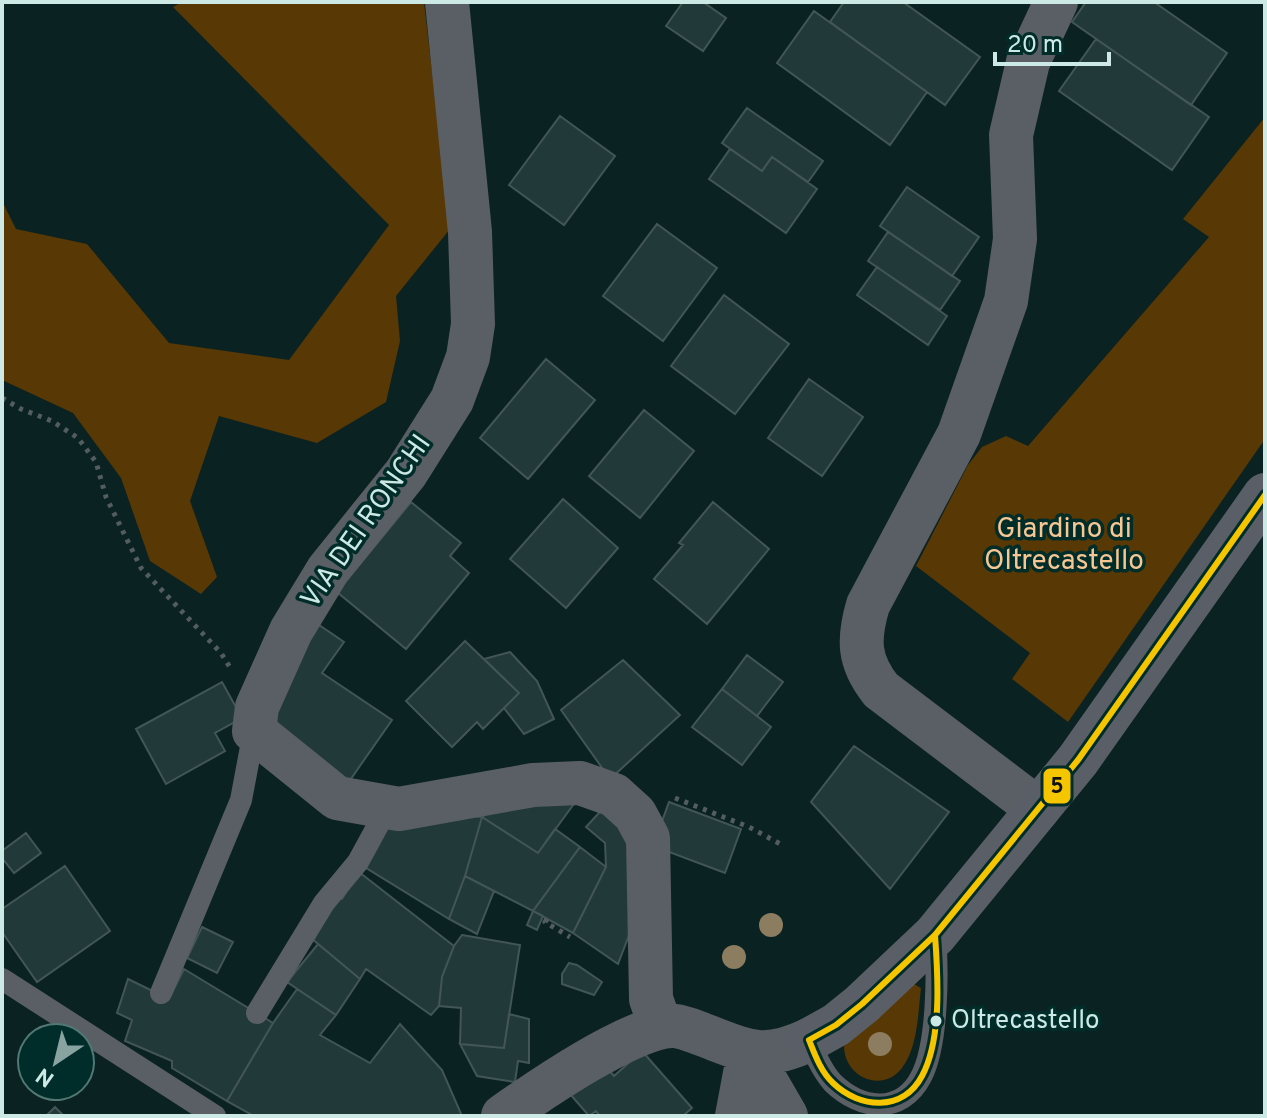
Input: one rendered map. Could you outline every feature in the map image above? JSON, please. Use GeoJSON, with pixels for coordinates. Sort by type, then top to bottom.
{"type":"FeatureCollection","features":[{"type":"Feature","properties":{"kind":"street","name":"VIA DEI RONCHI"},"geometry":{"type":"LineString","coordinates":[[256,719],[291,631],[328,570],[406,473],[452,400],[468,357],[473,324],[470,232],[447,2]]}},
{"type":"Feature","properties":{"kind":"street"},"geometry":{"type":"LineString","coordinates":[[1038,809],[881,690],[869,675],[862,653],[861,629],[868,605],[959,434],[1006,301],[1015,239],[1011,135],[1028,62],[1056,2]]}},
{"type":"Feature","properties":{"kind":"street"},"geometry":{"type":"LineString","coordinates":[[503,1116],[625,1039],[661,1027],[686,1029],[749,1052],[768,1053],[786,1050],[836,1025],[935,935],[1078,760],[1265,495]]}},
{"type":"Feature","properties":{"kind":"street"},"geometry":{"type":"LineString","coordinates":[[256,719],[337,798],[399,809],[533,785],[580,783],[614,795],[635,814],[648,838],[651,999],[661,1027]]}},
{"type":"Feature","properties":{"kind":"street"},"geometry":{"type":"LineString","coordinates":[[737,1116],[749,1052]]}},
{"type":"Feature","properties":{"kind":"street"},"geometry":{"type":"LineString","coordinates":[[749,1052],[786,1116]]}},
{"type":"Feature","properties":{"kind":"lane"},"geometry":{"type":"LineString","coordinates":[[161,993],[241,800],[256,719]]}},
{"type":"Feature","properties":{"kind":"lane"},"geometry":{"type":"LineString","coordinates":[[257,1013],[324,903],[358,862],[388,807]]}},
{"type":"Feature","properties":{"kind":"lane"},"geometry":{"type":"LineString","coordinates":[[809,1040],[832,1082],[851,1096],[870,1105],[893,1103],[910,1093],[922,1077],[929,1056],[938,969],[935,935]]}},
{"type":"Feature","properties":{"kind":"lane"},"geometry":{"type":"LineString","coordinates":[[2,979],[147,1071],[211,1106]]}},
{"type":"Feature","properties":{"kind":"lane"},"geometry":{"type":"LineString","coordinates":[[138,1048],[147,1071]]}},
{"type":"Feature","properties":{"kind":"path"},"geometry":{"type":"LineString","coordinates":[[2,398],[52,421],[78,438],[96,462],[106,497],[141,568],[221,653],[256,719]]}},
{"type":"Feature","properties":{"kind":"path"},"geometry":{"type":"LineString","coordinates":[[675,798],[749,827],[784,846]]}},
{"type":"Feature","properties":{"kind":"path"},"geometry":{"type":"LineString","coordinates":[[547,919],[545,922],[570,937]]}},
{"type":"Feature","properties":{"kind":"green space"},"geometry":{"type":"Polygon","coordinates":[[[182,2],[424,2],[450,229],[396,296],[400,341],[386,402],[317,443],[219,416],[190,501],[217,577],[201,594],[150,561],[121,478],[73,413],[2,380],[2,201],[16,229],[87,244],[169,343],[289,360],[389,225],[173,7],[182,2]]]}},
{"type":"Feature","properties":{"kind":"green space","name":"Giardino di Oltrecastello"},"geometry":{"type":"Polygon","coordinates":[[[1265,117],[1265,439],[1068,722],[1012,679],[1030,653],[916,566],[968,465],[982,447],[1006,436],[1028,446],[1209,237],[1183,219],[1265,117]]]}},
{"type":"Feature","properties":{"kind":"green space"},"geometry":{"type":"Polygon","coordinates":[[[914,984],[921,988],[916,1030],[902,1068],[894,1076],[875,1081],[857,1073],[850,1066],[844,1046],[914,984]]]}},
{"type":"Feature","properties":{"kind":"building"},"geometry":{"type":"Polygon","coordinates":[[[683,2],[703,2],[726,18],[703,51],[666,26],[683,2]]]}},
{"type":"Feature","properties":{"kind":"building"},"geometry":{"type":"Polygon","coordinates":[[[844,2],[903,2],[980,57],[945,105],[830,22],[844,2]]]}},
{"type":"Feature","properties":{"kind":"building"},"geometry":{"type":"Polygon","coordinates":[[[1086,2],[1154,2],[1227,53],[1191,105],[1072,22],[1086,2]]]}},
{"type":"Feature","properties":{"kind":"building"},"geometry":{"type":"Polygon","coordinates":[[[814,11],[927,92],[890,145],[777,63],[814,11]]]}},
{"type":"Feature","properties":{"kind":"building"},"geometry":{"type":"Polygon","coordinates":[[[1096,39],[1209,117],[1172,170],[1059,91],[1096,39]]]}},
{"type":"Feature","properties":{"kind":"building"},"geometry":{"type":"Polygon","coordinates":[[[747,108],[823,161],[808,182],[772,157],[762,171],[722,143],[747,108]]]}},
{"type":"Feature","properties":{"kind":"building"},"geometry":{"type":"Polygon","coordinates":[[[560,116],[615,156],[564,225],[509,185],[560,116]]]}},
{"type":"Feature","properties":{"kind":"building"},"geometry":{"type":"Polygon","coordinates":[[[730,149],[762,171],[772,157],[817,189],[786,233],[709,179],[730,149]]]}},
{"type":"Feature","properties":{"kind":"building"},"geometry":{"type":"Polygon","coordinates":[[[907,187],[979,237],[952,276],[880,226],[907,187]]]}},
{"type":"Feature","properties":{"kind":"building"},"geometry":{"type":"Polygon","coordinates":[[[657,224],[717,268],[663,341],[603,296],[657,224]]]}},
{"type":"Feature","properties":{"kind":"building"},"geometry":{"type":"Polygon","coordinates":[[[888,232],[960,281],[940,310],[868,261],[888,232]]]}},
{"type":"Feature","properties":{"kind":"building"},"geometry":{"type":"Polygon","coordinates":[[[877,267],[947,316],[928,345],[857,295],[877,267]]]}},
{"type":"Feature","properties":{"kind":"building"},"geometry":{"type":"Polygon","coordinates":[[[724,295],[789,344],[735,414],[671,366],[724,295]]]}},
{"type":"Feature","properties":{"kind":"building"},"geometry":{"type":"Polygon","coordinates":[[[546,359],[595,400],[528,479],[480,438],[546,359]]]}},
{"type":"Feature","properties":{"kind":"building"},"geometry":{"type":"Polygon","coordinates":[[[809,379],[863,417],[822,476],[768,438],[809,379]]]}},
{"type":"Feature","properties":{"kind":"building"},"geometry":{"type":"Polygon","coordinates":[[[644,410],[694,451],[640,518],[589,476],[644,410]]]}},
{"type":"Feature","properties":{"kind":"building"},"geometry":{"type":"Polygon","coordinates":[[[563,499],[618,548],[566,608],[510,559],[563,499]]]}},
{"type":"Feature","properties":{"kind":"building"},"geometry":{"type":"Polygon","coordinates":[[[411,502],[461,543],[450,556],[469,573],[406,649],[337,592],[411,502]]]}},
{"type":"Feature","properties":{"kind":"building"},"geometry":{"type":"Polygon","coordinates":[[[713,502],[769,549],[707,624],[654,579],[713,502]]]}},
{"type":"Feature","properties":{"kind":"building"},"geometry":{"type":"Polygon","coordinates":[[[306,616],[344,642],[322,673],[392,720],[348,783],[278,735],[261,705],[306,616]]]}},
{"type":"Feature","properties":{"kind":"building"},"geometry":{"type":"Polygon","coordinates":[[[465,641],[519,693],[483,729],[477,722],[452,747],[406,701],[465,641]]]}},
{"type":"Feature","properties":{"kind":"building"},"geometry":{"type":"Polygon","coordinates":[[[510,652],[537,681],[554,719],[524,734],[504,708],[519,693],[484,659],[510,652]]]}},
{"type":"Feature","properties":{"kind":"building"},"geometry":{"type":"Polygon","coordinates":[[[747,655],[783,682],[757,716],[722,689],[747,655]]]}},
{"type":"Feature","properties":{"kind":"building"},"geometry":{"type":"Polygon","coordinates":[[[623,660],[680,715],[610,779],[561,710],[623,660]]]}},
{"type":"Feature","properties":{"kind":"building"},"geometry":{"type":"Polygon","coordinates":[[[222,682],[242,718],[215,733],[225,751],[166,784],[136,729],[222,682]]]}},
{"type":"Feature","properties":{"kind":"building"},"geometry":{"type":"Polygon","coordinates":[[[722,689],[771,727],[742,765],[692,727],[722,689]]]}},
{"type":"Feature","properties":{"kind":"building"},"geometry":{"type":"Polygon","coordinates":[[[854,746],[949,812],[890,889],[811,802],[854,746]]]}},
{"type":"Feature","properties":{"kind":"building"},"geometry":{"type":"Polygon","coordinates":[[[579,797],[538,853],[482,817],[500,805],[579,797]]]}},
{"type":"Feature","properties":{"kind":"building"},"geometry":{"type":"Polygon","coordinates":[[[669,802],[741,829],[725,873],[653,846],[669,802]]]}},
{"type":"Feature","properties":{"kind":"building"},"geometry":{"type":"Polygon","coordinates":[[[608,803],[638,847],[637,914],[618,964],[573,933],[606,867],[605,843],[586,827],[608,803]]]}},
{"type":"Feature","properties":{"kind":"building"},"geometry":{"type":"Polygon","coordinates":[[[434,813],[482,817],[449,919],[363,866],[384,822],[434,813]]]}},
{"type":"Feature","properties":{"kind":"building"},"geometry":{"type":"Polygon","coordinates":[[[482,817],[538,853],[555,829],[580,847],[533,911],[465,876],[482,817]]]}},
{"type":"Feature","properties":{"kind":"building"},"geometry":{"type":"Polygon","coordinates":[[[26,833],[41,853],[14,873],[2,858],[2,851],[26,833]]]}},
{"type":"Feature","properties":{"kind":"building"},"geometry":{"type":"Polygon","coordinates":[[[580,847],[606,867],[573,933],[533,911],[580,847]]]}},
{"type":"Feature","properties":{"kind":"building"},"geometry":{"type":"Polygon","coordinates":[[[65,866],[110,931],[37,982],[2,932],[2,909],[65,866]]]}},
{"type":"Feature","properties":{"kind":"building"},"geometry":{"type":"Polygon","coordinates":[[[359,872],[454,946],[442,977],[439,1006],[431,1015],[366,969],[360,979],[311,938],[337,896],[342,899],[359,872]]]}},
{"type":"Feature","properties":{"kind":"building"},"geometry":{"type":"Polygon","coordinates":[[[465,876],[494,891],[477,934],[449,919],[465,876]]]}},
{"type":"Feature","properties":{"kind":"building"},"geometry":{"type":"Polygon","coordinates":[[[533,911],[543,916],[537,930],[527,925],[533,911]]]}},
{"type":"Feature","properties":{"kind":"building"},"geometry":{"type":"Polygon","coordinates":[[[202,927],[233,942],[217,973],[187,958],[202,927]]]}},
{"type":"Feature","properties":{"kind":"building"},"geometry":{"type":"Polygon","coordinates":[[[462,935],[520,945],[504,1048],[460,1044],[461,1008],[439,1006],[442,977],[454,946],[462,935]]]}},
{"type":"Feature","properties":{"kind":"building"},"geometry":{"type":"Polygon","coordinates":[[[318,944],[360,979],[336,1015],[287,982],[318,944]]]}},
{"type":"Feature","properties":{"kind":"building"},"geometry":{"type":"Polygon","coordinates":[[[569,963],[602,982],[594,995],[562,984],[562,974],[569,963]]]}},
{"type":"Feature","properties":{"kind":"building"},"geometry":{"type":"Polygon","coordinates":[[[184,969],[273,1023],[227,1101],[172,1068],[172,1061],[125,1041],[132,1020],[117,1013],[128,979],[169,999],[184,969]]]}},
{"type":"Feature","properties":{"kind":"building"},"geometry":{"type":"Polygon","coordinates":[[[297,989],[336,1015],[320,1035],[370,1063],[400,1024],[442,1070],[462,1116],[254,1116],[227,1101],[297,989]]]}},
{"type":"Feature","properties":{"kind":"building"},"geometry":{"type":"Polygon","coordinates":[[[509,1014],[529,1019],[529,1063],[518,1061],[515,1082],[477,1076],[460,1044],[504,1048],[509,1014]]]}},
{"type":"Feature","properties":{"kind":"building"},"geometry":{"type":"Polygon","coordinates":[[[642,1051],[692,1108],[683,1116],[600,1116],[596,1111],[589,1116],[570,1094],[604,1064],[614,1076],[642,1051]]]}},
{"type":"Feature","properties":{"kind":"building"},"geometry":{"type":"Polygon","coordinates":[[[55,1107],[64,1116],[46,1116],[55,1107]]]}},
{"type":"Feature","properties":{"kind":"transit line","name":"5"},"geometry":{"type":"LineString","coordinates":[[809,1040],[836,1025],[862,1004],[935,935],[1078,760],[1265,495]]}},
{"type":"Feature","properties":{"kind":"transit line","name":"5"},"geometry":{"type":"LineString","coordinates":[[809,1040],[829,1079],[856,1098],[880,1103],[893,1101],[914,1088],[928,1061],[936,1026],[935,935]]}},
{"type":"Feature","properties":{"kind":"place","name":"Oltrecastello"},"geometry":{"type":"Point","coordinates":[936,1021]}}]}
